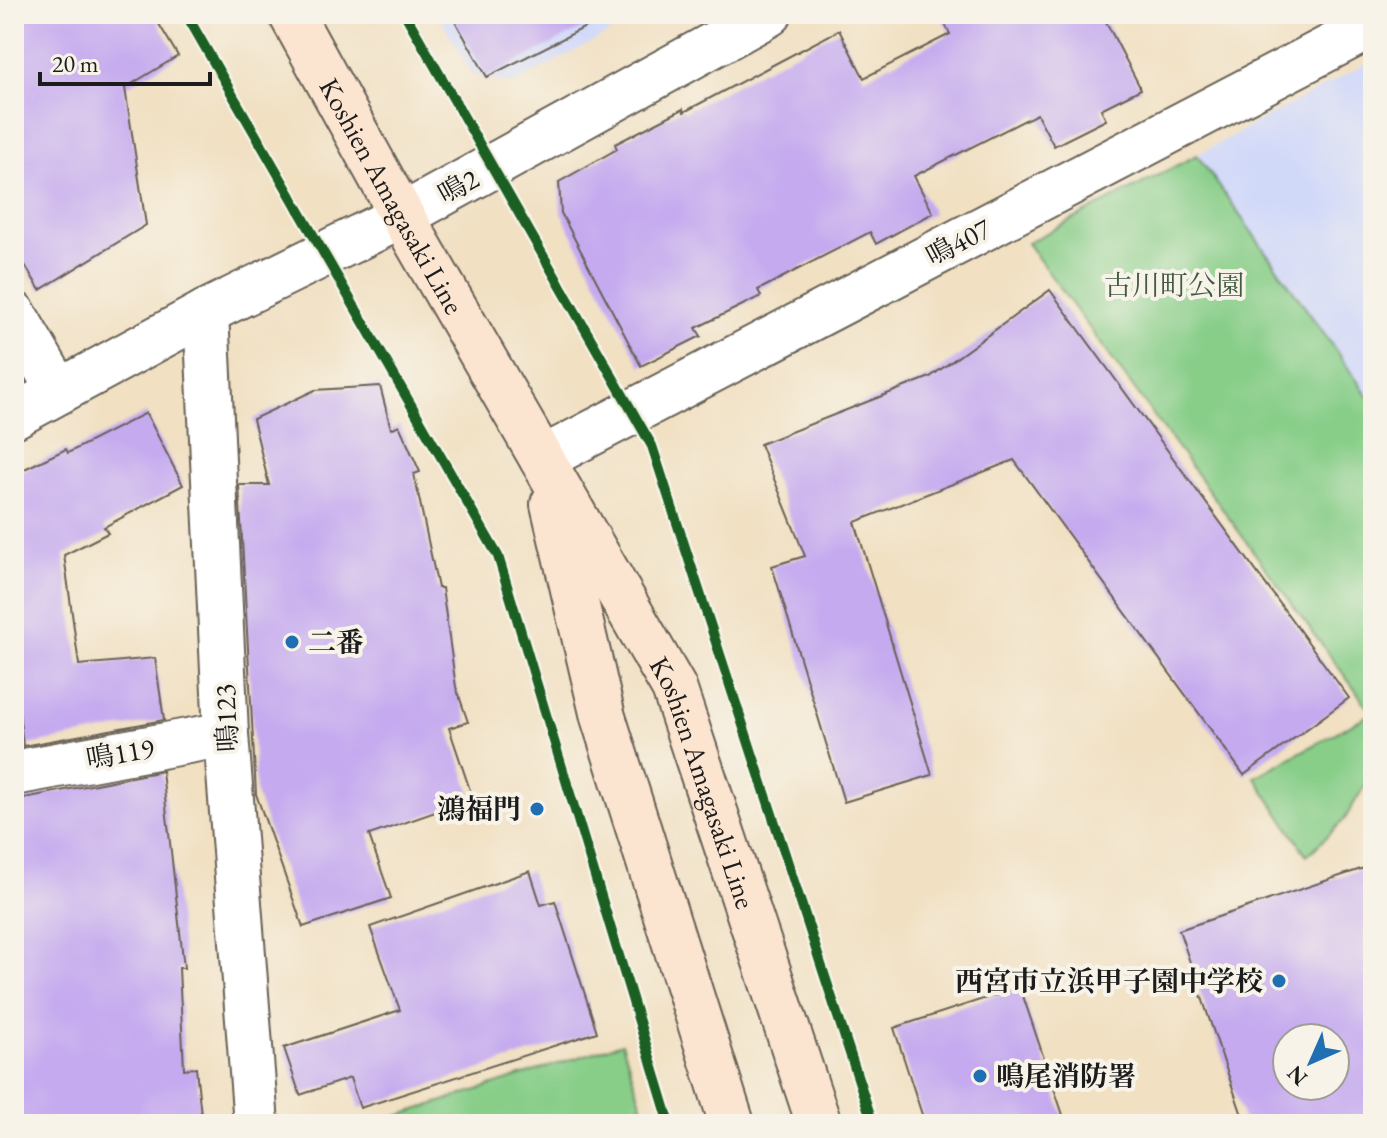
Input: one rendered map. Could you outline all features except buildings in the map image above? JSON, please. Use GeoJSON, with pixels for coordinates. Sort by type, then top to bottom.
{"type":"FeatureCollection","features":[{"type":"Feature","properties":{"kind":"main road","name":"Koshien Amagasaki Line"},"geometry":{"type":"LineString","coordinates":[[291,14],[402,216],[674,688],[819,1124]]}},
{"type":"Feature","properties":{"kind":"main road","name":"Koshien Amagasaki Line"},"geometry":{"type":"LineString","coordinates":[[542,459],[603,717],[732,1124]]}},
{"type":"Feature","properties":{"kind":"street","name":"鳴2"},"geometry":{"type":"LineString","coordinates":[[14,416],[206,312],[402,216],[769,14]]}},
{"type":"Feature","properties":{"kind":"street","name":"鳴407"},"geometry":{"type":"LineString","coordinates":[[542,459],[1373,25]]}},
{"type":"Feature","properties":{"kind":"street","name":"鳴123"},"geometry":{"type":"LineString","coordinates":[[206,312],[226,734],[256,1124]]}},
{"type":"Feature","properties":{"kind":"street"},"geometry":{"type":"LineString","coordinates":[[14,314],[59,391]]}},
{"type":"Feature","properties":{"kind":"street","name":"鳴119"},"geometry":{"type":"LineString","coordinates":[[14,773],[226,734]]}},
{"type":"Feature","properties":{"kind":"path"},"geometry":{"type":"LineString","coordinates":[[186,14],[498,556],[548,720]]}},
{"type":"Feature","properties":{"kind":"path"},"geometry":{"type":"LineString","coordinates":[[405,14],[652,446],[726,672]]}},
{"type":"Feature","properties":{"kind":"path"},"geometry":{"type":"LineString","coordinates":[[593,870],[670,1124]]}},
{"type":"Feature","properties":{"kind":"shaded area"},"geometry":{"type":"Polygon","coordinates":[[[438,14],[644,14],[513,84],[473,75],[438,14]]]}},
{"type":"Feature","properties":{"kind":"shaded area"},"geometry":{"type":"Polygon","coordinates":[[[1371,61],[1373,63],[1373,403],[1197,155],[1371,61]]]}},
{"type":"Feature","properties":{"kind":"green space","name":"古川町公園"},"geometry":{"type":"Polygon","coordinates":[[[1197,155],[1373,403],[1373,772],[1344,820],[1307,856],[1255,777],[1372,713],[1027,243],[1197,155]]]}},
{"type":"Feature","properties":{"kind":"green space"},"geometry":{"type":"Polygon","coordinates":[[[622,1043],[648,1124],[373,1124],[622,1043]]]}},
{"type":"Feature","properties":{"kind":"cycle path"},"geometry":{"type":"LineString","coordinates":[[186,14],[498,556],[670,1124]]}},
{"type":"Feature","properties":{"kind":"cycle path"},"geometry":{"type":"LineString","coordinates":[[405,14],[652,446],[873,1124]]}},
{"type":"Feature","properties":{"kind":"place","name":"二番"},"geometry":{"type":"Point","coordinates":[292,642]}},
{"type":"Feature","properties":{"kind":"place","name":"鴻福門"},"geometry":{"type":"Point","coordinates":[537,809]}},
{"type":"Feature","properties":{"kind":"place","name":"西宮市立浜甲子園中学校"},"geometry":{"type":"Point","coordinates":[1279,981]}},
{"type":"Feature","properties":{"kind":"place","name":"鳴尾消防署"},"geometry":{"type":"Point","coordinates":[980,1076]}}]}
